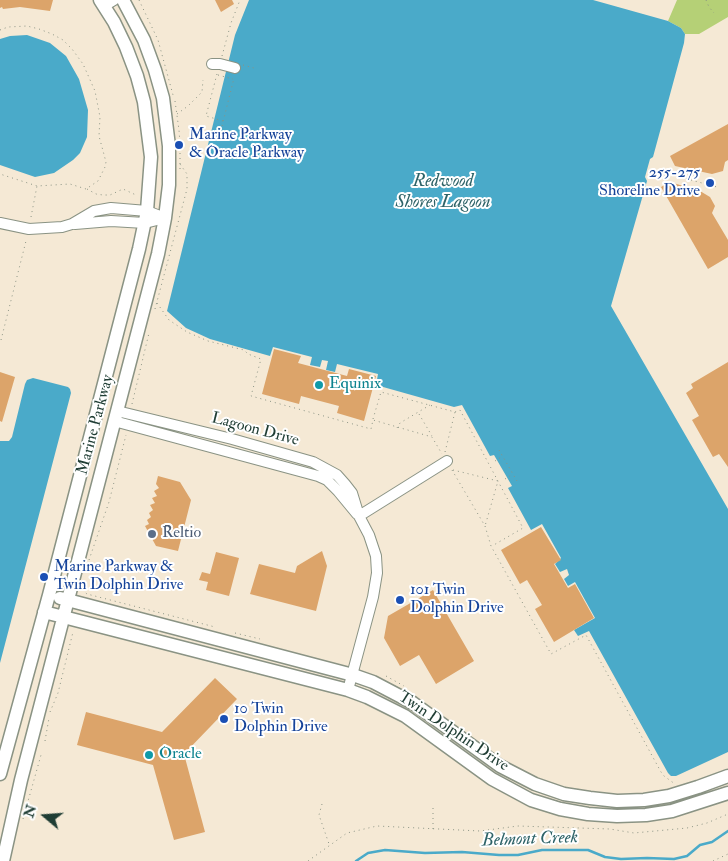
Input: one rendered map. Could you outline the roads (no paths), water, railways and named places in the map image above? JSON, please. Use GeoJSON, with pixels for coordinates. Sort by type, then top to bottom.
{"type":"FeatureCollection","features":[{"type":"Feature","properties":{"kind":"main road","name":"Marine Parkway"},"geometry":{"type":"LineString","coordinates":[[3,861],[21,780],[158,254],[165,218],[169,185],[169,146],[162,98],[155,70],[144,40],[123,0]]}},
{"type":"Feature","properties":{"kind":"main road","name":"Marine Parkway"},"geometry":{"type":"LineString","coordinates":[[0,774],[49,595],[146,217],[151,157],[144,102],[126,47],[106,2]]}},
{"type":"Feature","properties":{"kind":"main road","name":"Twin Dolphin Drive"},"geometry":{"type":"LineString","coordinates":[[49,595],[353,675],[413,703],[515,775],[564,794],[618,801],[644,800],[676,794],[728,776]]}},
{"type":"Feature","properties":{"kind":"main road","name":"Twin Dolphin Drive"},"geometry":{"type":"LineString","coordinates":[[44,612],[348,690],[367,697],[405,716],[508,789],[531,800],[560,809],[598,815],[646,815],[672,811],[728,793]]}},
{"type":"Feature","properties":{"kind":"street"},"geometry":{"type":"LineString","coordinates":[[216,68],[235,71]]}},
{"type":"Feature","properties":{"kind":"street"},"geometry":{"type":"LineString","coordinates":[[0,222],[35,229],[62,228],[94,211],[111,208],[146,217],[165,218]]}},
{"type":"Feature","properties":{"kind":"street","name":"Lagoon Drive"},"geometry":{"type":"LineString","coordinates":[[116,416],[318,476],[327,480],[338,491],[359,516],[369,535],[376,556],[377,573],[373,597],[348,690]]}},
{"type":"Feature","properties":{"kind":"street"},"geometry":{"type":"LineString","coordinates":[[359,516],[450,466]]}},
{"type":"Feature","properties":{"kind":"water","name":"Redwood Shores Lagoon"},"geometry":{"type":"Polygon","coordinates":[[[249,0],[593,0],[668,21],[681,28],[685,34],[653,157],[650,159],[645,177],[647,181],[611,306],[728,509],[728,752],[676,776],[671,776],[668,773],[589,631],[578,636],[574,630],[595,618],[575,582],[568,586],[564,579],[569,575],[567,569],[560,572],[555,564],[561,558],[542,524],[531,530],[508,488],[512,486],[494,455],[490,456],[462,405],[454,407],[376,385],[378,374],[337,364],[335,372],[326,370],[328,361],[322,360],[320,367],[310,365],[312,357],[273,347],[270,356],[210,339],[186,328],[167,311],[235,35],[249,0]]]}},
{"type":"Feature","properties":{"kind":"water"},"geometry":{"type":"Polygon","coordinates":[[[27,35],[50,43],[66,56],[79,79],[88,110],[87,137],[80,153],[54,173],[35,177],[0,165],[0,39],[10,36],[27,35]]]}},
{"type":"Feature","properties":{"kind":"water"},"geometry":{"type":"Polygon","coordinates":[[[33,378],[68,387],[71,393],[0,663],[0,441],[9,441],[12,437],[25,384],[27,380],[33,378]]]}},
{"type":"Feature","properties":{"kind":"waterway","name":"Belmont Creek"},"geometry":{"type":"LineString","coordinates":[[356,861],[368,853],[385,850],[499,855],[518,855],[542,850],[588,850],[605,857],[621,859],[674,859],[687,856],[700,845],[712,842],[728,831]]}},
{"type":"Feature","properties":{"kind":"place","name":"Marine Parkway & Oracle Parkway"},"geometry":{"type":"Point","coordinates":[179,145]}},
{"type":"Feature","properties":{"kind":"place","name":"255-275 Shoreline Drive"},"geometry":{"type":"Point","coordinates":[710,183]}},
{"type":"Feature","properties":{"kind":"place","name":"Equinix"},"geometry":{"type":"Point","coordinates":[319,385]}},
{"type":"Feature","properties":{"kind":"place","name":"Reltio"},"geometry":{"type":"Point","coordinates":[152,534]}},
{"type":"Feature","properties":{"kind":"place","name":"Marine Parkway & Twin Dolphin Drive"},"geometry":{"type":"Point","coordinates":[44,577]}},
{"type":"Feature","properties":{"kind":"place","name":"101 Twin Dolphin Drive"},"geometry":{"type":"Point","coordinates":[400,600]}},
{"type":"Feature","properties":{"kind":"place","name":"10 Twin Dolphin Drive"},"geometry":{"type":"Point","coordinates":[224,719]}},
{"type":"Feature","properties":{"kind":"place","name":"Oracle"},"geometry":{"type":"Point","coordinates":[149,755]}}]}
